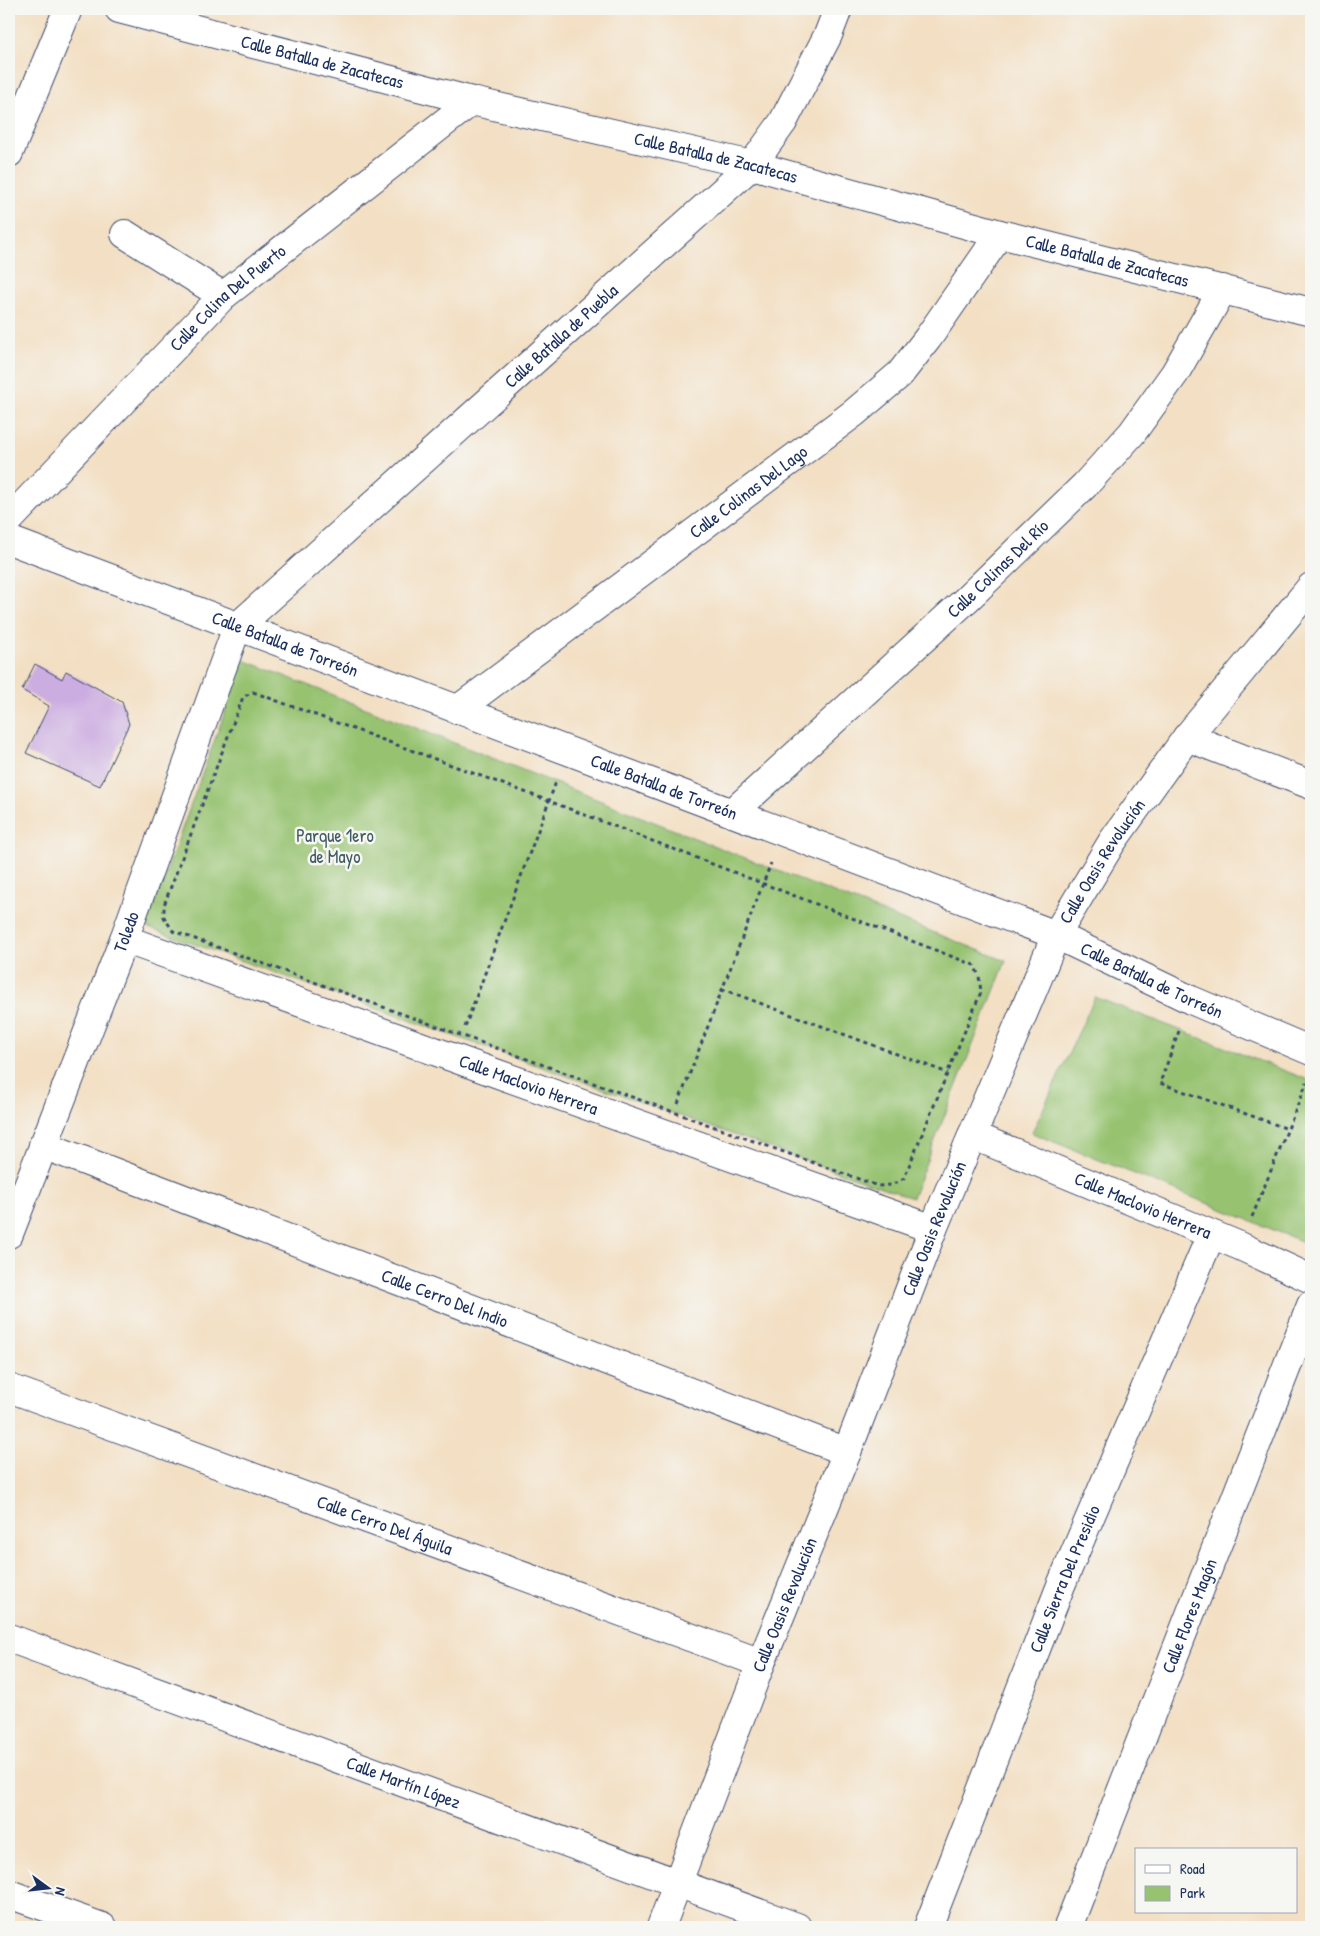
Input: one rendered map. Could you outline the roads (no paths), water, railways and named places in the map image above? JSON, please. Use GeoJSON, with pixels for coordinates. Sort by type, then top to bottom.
{"type":"FeatureCollection","features":[{"type":"Feature","properties":{"kind":"street"},"geometry":{"type":"LineString","coordinates":[[9,153],[68,9]]}},
{"type":"Feature","properties":{"kind":"street","name":"Calle Batalla de Zacatecas"},"geometry":{"type":"LineString","coordinates":[[119,9],[472,101],[752,165],[1000,234],[1311,312]]}},
{"type":"Feature","properties":{"kind":"street","name":"Calle Batalla de Puebla"},"geometry":{"type":"LineString","coordinates":[[237,627],[752,165],[783,122],[828,35],[838,9]]}},
{"type":"Feature","properties":{"kind":"street","name":"Calle Colina Del Puerto"},"geometry":{"type":"LineString","coordinates":[[9,520],[223,296],[472,101]]}},
{"type":"Feature","properties":{"kind":"street"},"geometry":{"type":"LineString","coordinates":[[125,234],[223,296]]}},
{"type":"Feature","properties":{"kind":"street","name":"Calle Colinas Del Lago"},"geometry":{"type":"LineString","coordinates":[[457,710],[854,413],[900,374],[928,338],[1000,234]]}},
{"type":"Feature","properties":{"kind":"street","name":"Calle Colinas Del Río"},"geometry":{"type":"LineString","coordinates":[[732,813],[967,599],[1085,486],[1132,433],[1176,373],[1223,289]]}},
{"type":"Feature","properties":{"kind":"street","name":"Calle Batalla de Torreón"},"geometry":{"type":"LineString","coordinates":[[9,540],[1056,935],[1191,1000],[1311,1051]]}},
{"type":"Feature","properties":{"kind":"street","name":"Calle Oasis Revolución"},"geometry":{"type":"LineString","coordinates":[[661,1927],[761,1663],[847,1452],[933,1229],[1056,935],[1112,842],[1187,737],[1311,587]]}},
{"type":"Feature","properties":{"kind":"street","name":"Toledo"},"geometry":{"type":"LineString","coordinates":[[9,1234],[124,939],[237,627]]}},
{"type":"Feature","properties":{"kind":"street"},"geometry":{"type":"LineString","coordinates":[[1187,737],[1311,785]]}},
{"type":"Feature","properties":{"kind":"street","name":"Calle Maclovio Herrera"},"geometry":{"type":"LineString","coordinates":[[124,939],[457,1046],[670,1124],[933,1229]]}},
{"type":"Feature","properties":{"kind":"street","name":"Calle Maclovio Herrera"},"geometry":{"type":"LineString","coordinates":[[972,1135],[1240,1246],[1311,1279]]}},
{"type":"Feature","properties":{"kind":"street","name":"Calle Cerro Del Indio"},"geometry":{"type":"LineString","coordinates":[[43,1145],[847,1452]]}},
{"type":"Feature","properties":{"kind":"street","name":"Calle Sierra Del Presidio"},"geometry":{"type":"LineString","coordinates":[[928,1927],[1061,1585],[1211,1235]]}},
{"type":"Feature","properties":{"kind":"street","name":"Calle Flores Magón"},"geometry":{"type":"LineString","coordinates":[[1068,1927],[1311,1305]]}},
{"type":"Feature","properties":{"kind":"street","name":"Calle Cerro Del Águila"},"geometry":{"type":"LineString","coordinates":[[9,1388],[761,1663]]}},
{"type":"Feature","properties":{"kind":"street","name":"Calle Martín López"},"geometry":{"type":"LineString","coordinates":[[9,1638],[797,1927]]}},
{"type":"Feature","properties":{"kind":"street"},"geometry":{"type":"LineString","coordinates":[[9,1894],[102,1927]]}},
{"type":"Feature","properties":{"kind":"park label","name":"Parque 1ero de Mayo"},"geometry":{"type":"Point","coordinates":[335,846]}}]}
